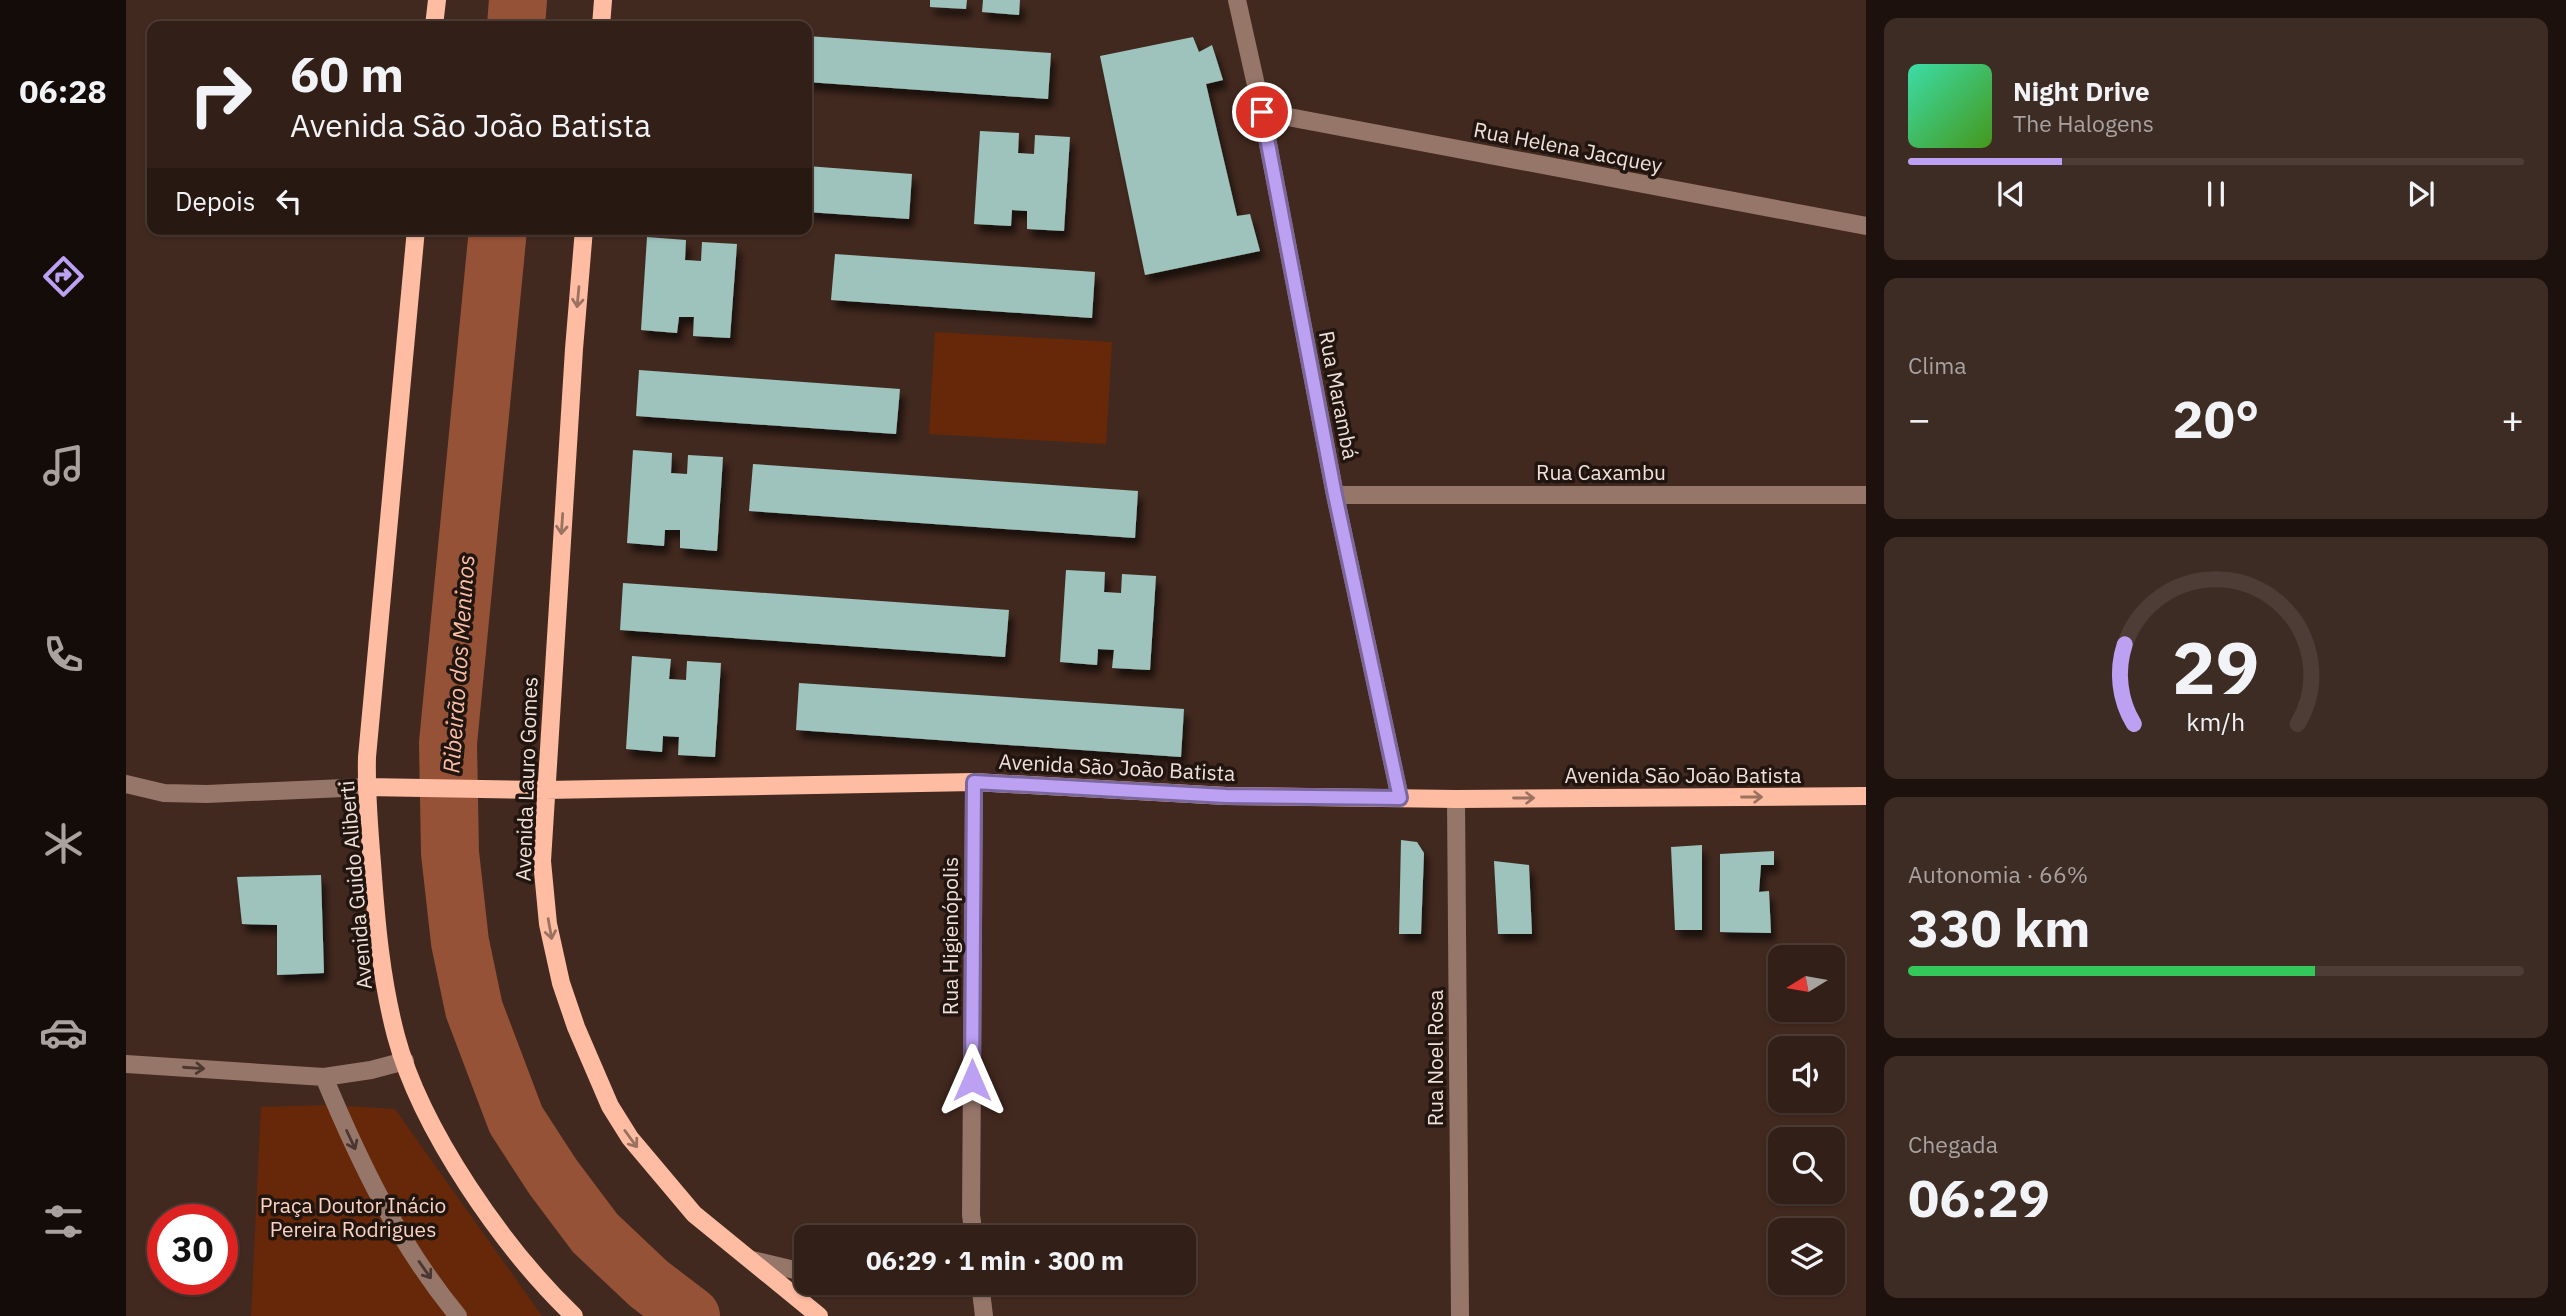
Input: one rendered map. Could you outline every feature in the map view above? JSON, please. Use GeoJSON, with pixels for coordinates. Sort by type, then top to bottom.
{"type":"FeatureCollection","features":[{"type":"Feature","properties":{"kind":"main road"},"geometry":{"type":"LineString","coordinates":[[435,21],[437,0]]}},
{"type":"Feature","properties":{"kind":"main road"},"geometry":{"type":"LineString","coordinates":[[601,21],[603,0]]}},
{"type":"Feature","properties":{"kind":"main road","name":"Avenida Guido Aliberti"},"geometry":{"type":"LineString","coordinates":[[415,235],[366,788],[381,963],[397,1037],[426,1110],[463,1177],[511,1246],[574,1316]]}},
{"type":"Feature","properties":{"kind":"main road","name":"Avenida Lauro Gomes"},"geometry":{"type":"LineString","coordinates":[[584,235],[545,790],[542,861],[548,924],[561,983],[572,1016],[610,1106],[629,1138],[694,1214],[819,1316]]}},
{"type":"Feature","properties":{"kind":"main road","name":"Avenida São João Batista"},"geometry":{"type":"LineString","coordinates":[[366,788],[545,790],[974,782],[1226,796],[1456,799],[1866,796]]}},
{"type":"Feature","properties":{"kind":"street","name":"Rua Marambá"},"geometry":{"type":"LineString","coordinates":[[1237,0],[1262,112],[1335,495],[1400,798]]}},
{"type":"Feature","properties":{"kind":"street","name":"Rua Helena Jacquey"},"geometry":{"type":"LineString","coordinates":[[1262,112],[1866,226]]}},
{"type":"Feature","properties":{"kind":"street","name":"Rua Caxambu"},"geometry":{"type":"LineString","coordinates":[[1335,495],[1866,495]]}},
{"type":"Feature","properties":{"kind":"street","name":"Rua Higienópolis"},"geometry":{"type":"LineString","coordinates":[[972,1225],[974,782]]}},
{"type":"Feature","properties":{"kind":"street"},"geometry":{"type":"LineString","coordinates":[[126,784],[164,793],[207,794],[366,788]]}},
{"type":"Feature","properties":{"kind":"street","name":"Rua Noel Rosa"},"geometry":{"type":"LineString","coordinates":[[1456,799],[1460,1316]]}},
{"type":"Feature","properties":{"kind":"street"},"geometry":{"type":"LineString","coordinates":[[126,1064],[324,1077],[371,1070],[405,1061]]}},
{"type":"Feature","properties":{"kind":"street"},"geometry":{"type":"LineString","coordinates":[[324,1077],[350,1138],[393,1224],[458,1316]]}},
{"type":"Feature","properties":{"kind":"street"},"geometry":{"type":"LineString","coordinates":[[965,1225],[971,1215]]}},
{"type":"Feature","properties":{"kind":"street"},"geometry":{"type":"LineString","coordinates":[[752,1261],[794,1270]]}},
{"type":"Feature","properties":{"kind":"street"},"geometry":{"type":"LineString","coordinates":[[981,1295],[984,1316]]}},
{"type":"Feature","properties":{"kind":"green space"},"geometry":{"type":"Polygon","coordinates":[[[935,332],[1112,342],[1106,444],[929,434],[935,332]]]}},
{"type":"Feature","properties":{"kind":"green space","name":"Praça Doutor Inácio Pereira Rodrigues"},"geometry":{"type":"Polygon","coordinates":[[[327,1105],[395,1109],[542,1316],[251,1316],[261,1107],[327,1105]]]}},
{"type":"Feature","properties":{"kind":"building"},"geometry":{"type":"Polygon","coordinates":[[[930,0],[967,0],[966,9],[930,7],[930,0]]]}},
{"type":"Feature","properties":{"kind":"building"},"geometry":{"type":"Polygon","coordinates":[[[983,0],[1020,0],[1019,15],[982,12],[983,0]]]}},
{"type":"Feature","properties":{"kind":"building"},"geometry":{"type":"Polygon","coordinates":[[[812,36],[1051,53],[1048,99],[812,82],[812,36]]]}},
{"type":"Feature","properties":{"kind":"building"},"geometry":{"type":"Polygon","coordinates":[[[1193,37],[1199,52],[1212,45],[1223,80],[1206,84],[1237,216],[1250,214],[1260,251],[1145,275],[1100,56],[1193,37]]]}},
{"type":"Feature","properties":{"kind":"building"},"geometry":{"type":"Polygon","coordinates":[[[980,131],[1019,133],[1018,153],[1034,154],[1035,135],[1070,137],[1064,231],[1027,229],[1027,211],[1012,210],[1011,226],[974,224],[980,131]]]}},
{"type":"Feature","properties":{"kind":"building"},"geometry":{"type":"Polygon","coordinates":[[[812,166],[912,174],[909,219],[812,212],[812,166]]]}},
{"type":"Feature","properties":{"kind":"building"},"geometry":{"type":"Polygon","coordinates":[[[647,237],[686,240],[685,260],[701,261],[702,242],[737,244],[730,338],[693,336],[694,317],[679,317],[677,333],[641,330],[647,237]]]}},
{"type":"Feature","properties":{"kind":"building"},"geometry":{"type":"Polygon","coordinates":[[[835,254],[1095,272],[1092,318],[831,300],[835,254]]]}},
{"type":"Feature","properties":{"kind":"building"},"geometry":{"type":"Polygon","coordinates":[[[639,370],[900,389],[896,434],[636,416],[639,370]]]}},
{"type":"Feature","properties":{"kind":"building"},"geometry":{"type":"Polygon","coordinates":[[[633,450],[672,453],[671,473],[687,474],[688,455],[723,457],[717,551],[680,548],[680,530],[665,530],[664,546],[627,543],[633,450]]]}},
{"type":"Feature","properties":{"kind":"building"},"geometry":{"type":"Polygon","coordinates":[[[753,464],[1138,491],[1135,538],[749,511],[753,464]]]}},
{"type":"Feature","properties":{"kind":"building"},"geometry":{"type":"Polygon","coordinates":[[[1066,570],[1105,572],[1104,592],[1121,593],[1122,574],[1156,576],[1150,670],[1112,668],[1114,650],[1098,649],[1097,665],[1060,662],[1066,570]]]}},
{"type":"Feature","properties":{"kind":"building"},"geometry":{"type":"Polygon","coordinates":[[[623,583],[1009,610],[1005,657],[620,630],[623,583]]]}},
{"type":"Feature","properties":{"kind":"building"},"geometry":{"type":"Polygon","coordinates":[[[632,656],[671,659],[669,679],[686,680],[687,661],[721,663],[715,757],[678,755],[679,737],[663,736],[662,752],[626,749],[632,656]]]}},
{"type":"Feature","properties":{"kind":"building"},"geometry":{"type":"Polygon","coordinates":[[[799,683],[1184,709],[1181,757],[796,730],[799,683]]]}},
{"type":"Feature","properties":{"kind":"building"},"geometry":{"type":"Polygon","coordinates":[[[1401,840],[1417,842],[1424,853],[1421,934],[1399,934],[1401,840]]]}},
{"type":"Feature","properties":{"kind":"building"},"geometry":{"type":"Polygon","coordinates":[[[1702,845],[1702,930],[1675,930],[1671,847],[1702,845]]]}},
{"type":"Feature","properties":{"kind":"building"},"geometry":{"type":"Polygon","coordinates":[[[1774,851],[1774,865],[1761,865],[1759,892],[1769,891],[1771,933],[1720,932],[1720,854],[1774,851]]]}},
{"type":"Feature","properties":{"kind":"building"},"geometry":{"type":"Polygon","coordinates":[[[1494,861],[1529,865],[1532,934],[1498,934],[1494,861]]]}},
{"type":"Feature","properties":{"kind":"building"},"geometry":{"type":"Polygon","coordinates":[[[321,875],[324,973],[277,975],[277,925],[242,924],[237,877],[321,875]]]}},
{"type":"Feature","properties":{"kind":"waterway","name":"Ribeirão dos Meninos"},"geometry":{"type":"LineString","coordinates":[[516,21],[518,0]]}},
{"type":"Feature","properties":{"kind":"waterway","name":"Ribeirão dos Meninos"},"geometry":{"type":"LineString","coordinates":[[497,235],[448,743],[450,853],[460,942],[474,1009],[516,1120],[553,1177],[595,1233],[649,1284],[691,1316]]}},
{"type":"Feature","properties":{"kind":"route"},"geometry":{"type":"LineString","coordinates":[[972,1080],[974,782],[1226,796],[1400,798],[1335,495],[1262,112]]}}]}
